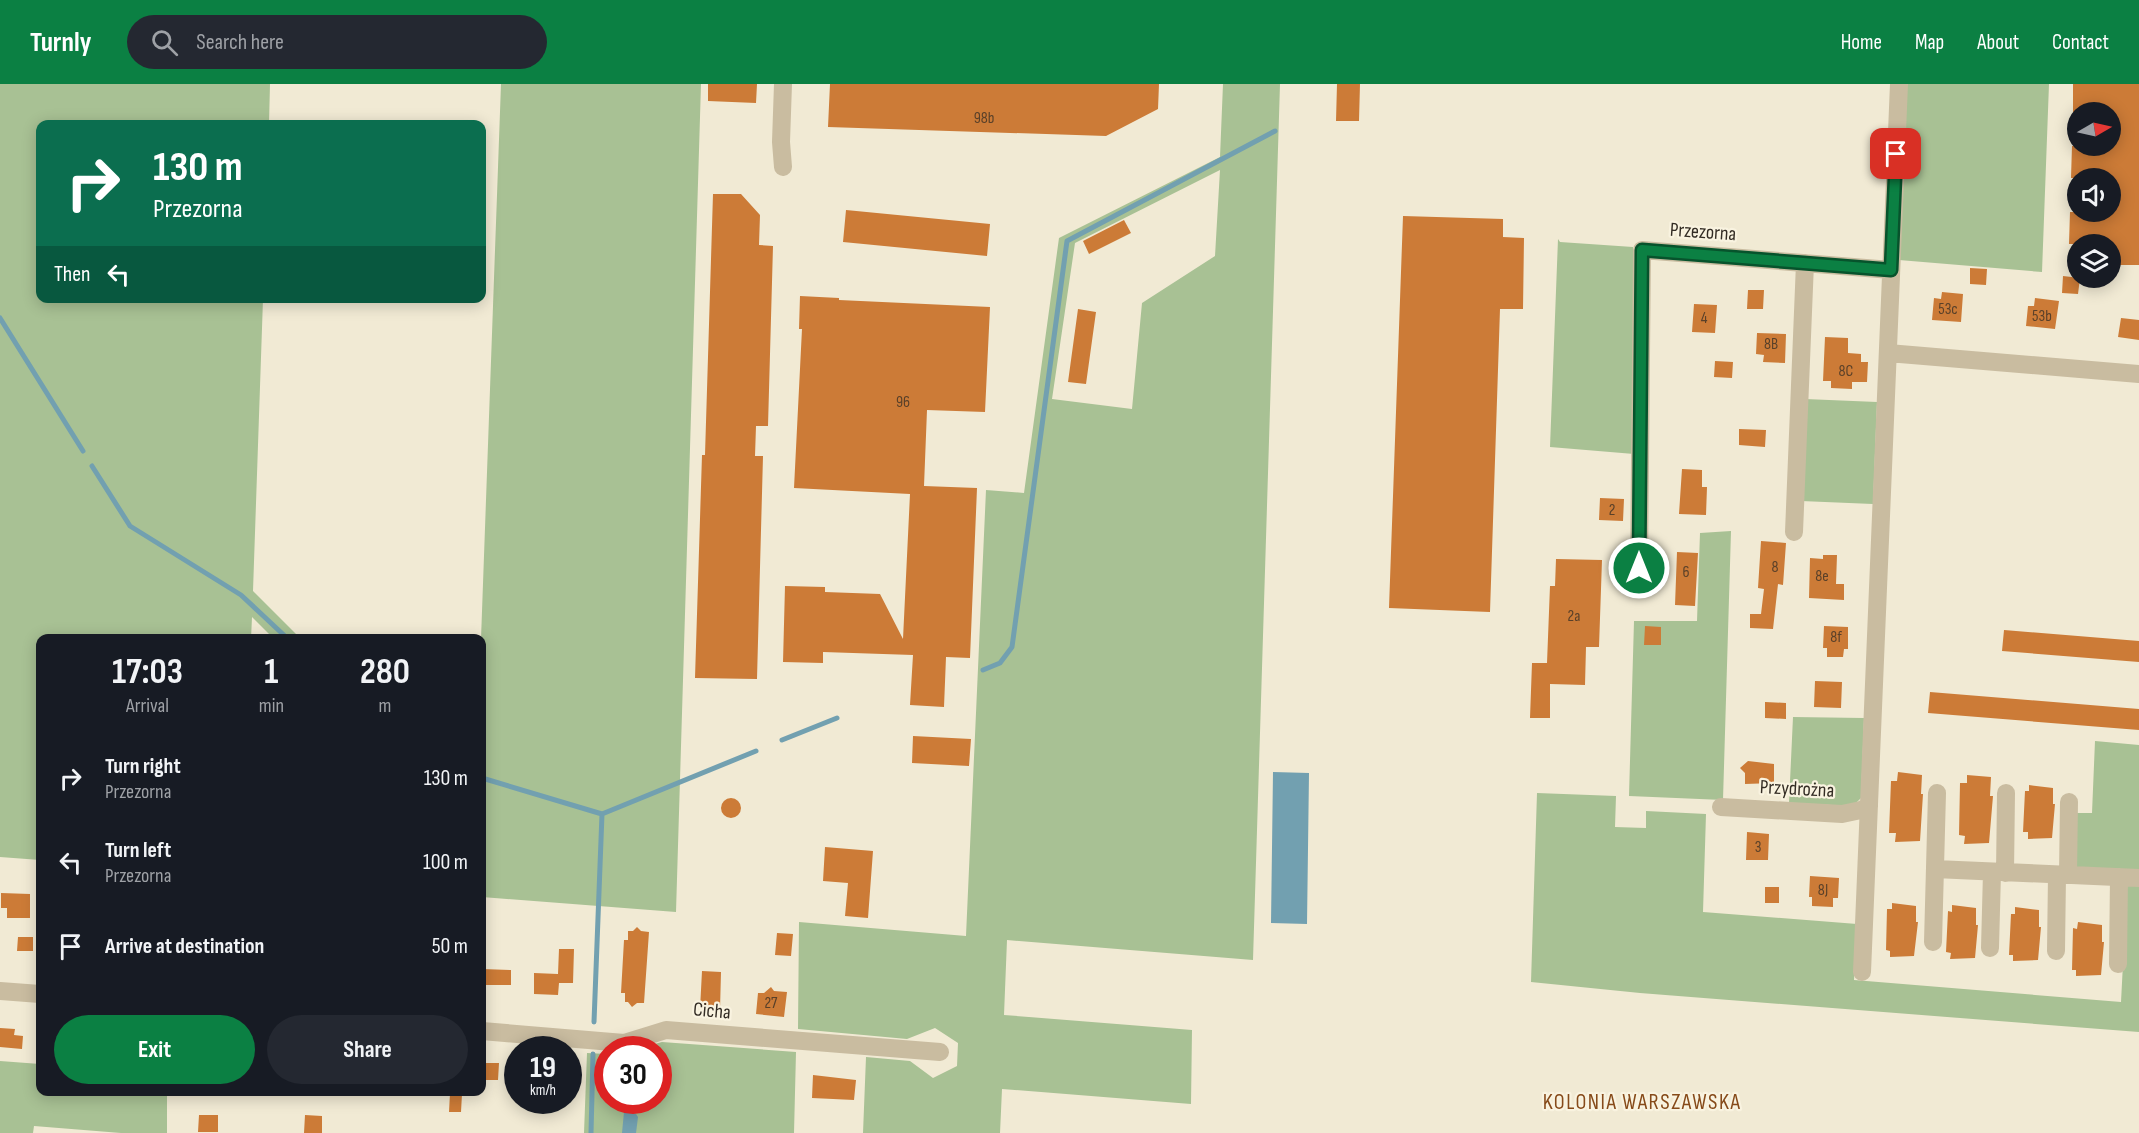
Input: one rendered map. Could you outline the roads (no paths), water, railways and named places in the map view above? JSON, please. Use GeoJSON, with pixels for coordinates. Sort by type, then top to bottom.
{"type":"FeatureCollection","features":[{"type":"Feature","properties":{"kind":"street"},"geometry":{"type":"LineString","coordinates":[[783,84],[781,142],[783,167]]}},
{"type":"Feature","properties":{"kind":"street"},"geometry":{"type":"LineString","coordinates":[[1862,972],[1899,84]]}},
{"type":"Feature","properties":{"kind":"street","name":"Przezorna"},"geometry":{"type":"LineString","coordinates":[[1639,568],[1642,250],[1891,270]]}},
{"type":"Feature","properties":{"kind":"street"},"geometry":{"type":"LineString","coordinates":[[1794,532],[1805,263]]}},
{"type":"Feature","properties":{"kind":"street"},"geometry":{"type":"LineString","coordinates":[[1888,353],[2139,374]]}},
{"type":"Feature","properties":{"kind":"street"},"geometry":{"type":"LineString","coordinates":[[1990,948],[2006,793]]}},
{"type":"Feature","properties":{"kind":"street"},"geometry":{"type":"LineString","coordinates":[[1933,942],[1937,794]]}},
{"type":"Feature","properties":{"kind":"street"},"geometry":{"type":"LineString","coordinates":[[2056,951],[2069,802]]}},
{"type":"Feature","properties":{"kind":"street","name":"Przydrożna"},"geometry":{"type":"LineString","coordinates":[[1721,807],[1842,814],[1869,806]]}},
{"type":"Feature","properties":{"kind":"street"},"geometry":{"type":"LineString","coordinates":[[1935,869],[2139,878]]}},
{"type":"Feature","properties":{"kind":"street"},"geometry":{"type":"LineString","coordinates":[[2118,964],[2119,877]]}},
{"type":"Feature","properties":{"kind":"street"},"geometry":{"type":"LineString","coordinates":[[0,991],[36,994]]}},
{"type":"Feature","properties":{"kind":"street","name":"Cicha"},"geometry":{"type":"LineString","coordinates":[[486,1031],[624,1043],[666,1030],[940,1052]]}},
{"type":"Feature","properties":{"kind":"water"},"geometry":{"type":"Polygon","coordinates":[[[1273,772],[1309,773],[1307,924],[1271,923],[1273,772]]]}},
{"type":"Feature","properties":{"kind":"water"},"geometry":{"type":"Polygon","coordinates":[[[624,1114],[636,1114],[638,1117],[636,1133],[622,1133],[624,1114]]]}},
{"type":"Feature","properties":{"kind":"waterway"},"geometry":{"type":"LineString","coordinates":[[983,670],[1000,663],[1012,647],[1067,241],[1275,131]]}},
{"type":"Feature","properties":{"kind":"waterway"},"geometry":{"type":"LineString","coordinates":[[0,318],[83,451]]}},
{"type":"Feature","properties":{"kind":"waterway"},"geometry":{"type":"LineString","coordinates":[[92,466],[130,526],[241,595],[283,634]]}},
{"type":"Feature","properties":{"kind":"waterway"},"geometry":{"type":"LineString","coordinates":[[782,740],[837,718]]}},
{"type":"Feature","properties":{"kind":"waterway"},"geometry":{"type":"LineString","coordinates":[[486,779],[602,814],[756,751]]}},
{"type":"Feature","properties":{"kind":"waterway"},"geometry":{"type":"LineString","coordinates":[[594,1022],[602,814]]}},
{"type":"Feature","properties":{"kind":"waterway"},"geometry":{"type":"LineString","coordinates":[[591,1133],[593,1054]]}},
{"type":"Feature","properties":{"kind":"district","name":"KOLONIA WARSZAWSKA"},"geometry":{"type":"Point","coordinates":[1642,1102]}}]}
